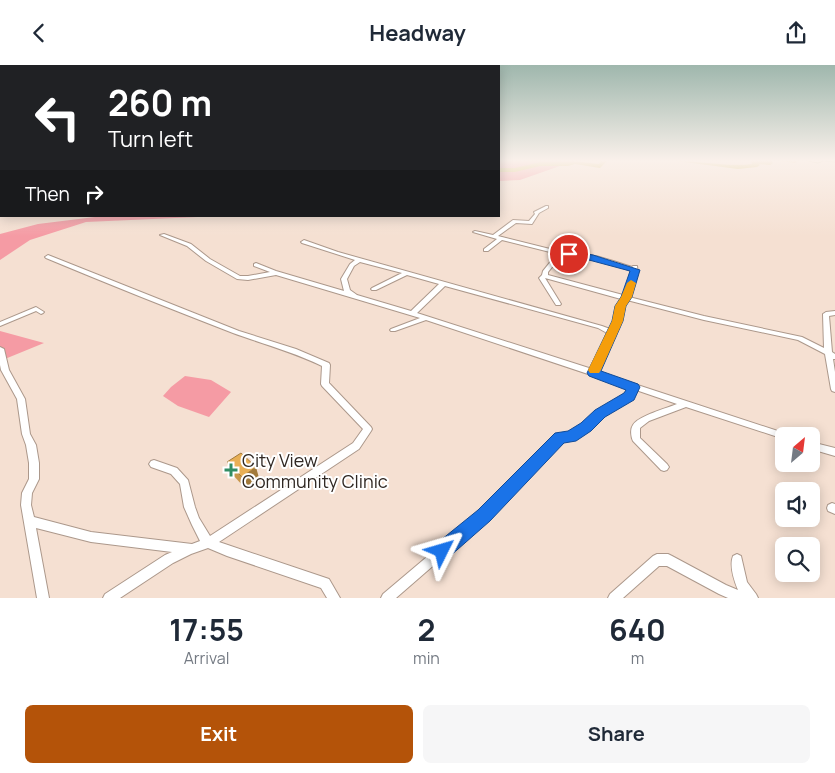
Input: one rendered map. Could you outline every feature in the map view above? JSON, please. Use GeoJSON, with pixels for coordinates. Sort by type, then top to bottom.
{"type":"FeatureCollection","features":[{"type":"Feature","properties":{"kind":"street"},"geometry":{"type":"LineString","coordinates":[[486,250],[515,221],[530,223],[536,213],[546,207]]}},
{"type":"Feature","properties":{"kind":"street"},"geometry":{"type":"LineString","coordinates":[[475,232],[548,249],[559,255],[590,257],[635,268],[626,297],[621,306],[618,321],[611,332],[594,373]]}},
{"type":"Feature","properties":{"kind":"street"},"geometry":{"type":"LineString","coordinates":[[162,235],[189,245],[208,260],[239,278],[276,273]]}},
{"type":"Feature","properties":{"kind":"street"},"geometry":{"type":"LineString","coordinates":[[304,242],[600,327],[611,332]]}},
{"type":"Feature","properties":{"kind":"street"},"geometry":{"type":"LineString","coordinates":[[558,304],[542,279],[545,276],[545,272],[559,255]]}},
{"type":"Feature","properties":{"kind":"street"},"geometry":{"type":"LineString","coordinates":[[48,257],[125,290],[240,333],[306,355],[326,365],[325,384],[368,429],[356,446],[208,543],[169,559],[109,598]]}},
{"type":"Feature","properties":{"kind":"street"},"geometry":{"type":"LineString","coordinates":[[354,297],[354,294],[347,291],[344,279],[352,265],[360,259]]}},
{"type":"Feature","properties":{"kind":"street"},"geometry":{"type":"LineString","coordinates":[[256,265],[276,273],[426,318],[775,433]]}},
{"type":"Feature","properties":{"kind":"street"},"geometry":{"type":"LineString","coordinates":[[374,289],[407,273]]}},
{"type":"Feature","properties":{"kind":"street"},"geometry":{"type":"LineString","coordinates":[[545,276],[704,318],[800,338],[835,357]]}},
{"type":"Feature","properties":{"kind":"street"},"geometry":{"type":"LineString","coordinates":[[412,314],[444,283]]}},
{"type":"Feature","properties":{"kind":"street"},"geometry":{"type":"LineString","coordinates":[[0,324],[36,309],[42,312]]}},
{"type":"Feature","properties":{"kind":"street"},"geometry":{"type":"LineString","coordinates":[[835,313],[826,314],[827,353],[835,389]]}},
{"type":"Feature","properties":{"kind":"street"},"geometry":{"type":"LineString","coordinates":[[393,330],[426,318]]}},
{"type":"Feature","properties":{"kind":"street"},"geometry":{"type":"LineString","coordinates":[[0,349],[5,370],[21,399],[26,434],[31,445],[34,479],[27,493],[28,521],[43,598]]}},
{"type":"Feature","properties":{"kind":"street"},"geometry":{"type":"LineString","coordinates":[[387,598],[484,515],[560,437],[571,437],[586,427],[600,414],[629,397],[634,387]]}},
{"type":"Feature","properties":{"kind":"street"},"geometry":{"type":"LineString","coordinates":[[664,467],[636,439],[636,427],[646,419],[685,404]]}},
{"type":"Feature","properties":{"kind":"street"},"geometry":{"type":"LineString","coordinates":[[820,448],[835,452]]}},
{"type":"Feature","properties":{"kind":"street"},"geometry":{"type":"LineString","coordinates":[[154,464],[174,471],[185,483],[190,509],[208,543],[325,583],[334,598]]}},
{"type":"Feature","properties":{"kind":"street"},"geometry":{"type":"LineString","coordinates":[[28,521],[91,537],[192,549]]}},
{"type":"Feature","properties":{"kind":"street"},"geometry":{"type":"LineString","coordinates":[[614,598],[656,560],[668,560],[723,590],[744,598]]}},
{"type":"Feature","properties":{"kind":"street"},"geometry":{"type":"LineString","coordinates":[[737,560],[740,584],[744,592],[752,598]]}},
{"type":"Feature","properties":{"kind":"shaded area"},"geometry":{"type":"Polygon","coordinates":[[[95,217],[198,217],[86,222],[30,240],[0,260],[0,234],[38,224],[95,217]]]}},
{"type":"Feature","properties":{"kind":"shaded area"},"geometry":{"type":"Polygon","coordinates":[[[0,331],[44,343],[0,361],[0,331]]]}},
{"type":"Feature","properties":{"kind":"shaded area"},"geometry":{"type":"Polygon","coordinates":[[[185,376],[211,380],[231,392],[209,417],[178,406],[163,396],[185,376]]]}},
{"type":"Feature","properties":{"kind":"building"},"geometry":{"type":"Polygon","coordinates":[[[241,453],[256,467],[242,477],[227,462],[241,453]]]}},
{"type":"Feature","properties":{"kind":"slow traffic"},"geometry":{"type":"LineString","coordinates":[[595,370],[611,332],[618,321],[621,306],[631,283]]}},
{"type":"Feature","properties":{"kind":"place","name":"City View Community Clinic"},"geometry":{"type":"Point","coordinates":[231,470]}},
{"type":"Feature","properties":{"kind":"route"},"geometry":{"type":"LineString","coordinates":[[442,551],[484,515],[560,437],[571,437],[586,427],[600,414],[629,397],[634,387],[594,373],[598,360],[618,321],[621,306],[631,285],[632,275],[635,270],[590,257],[569,254]]}}]}
